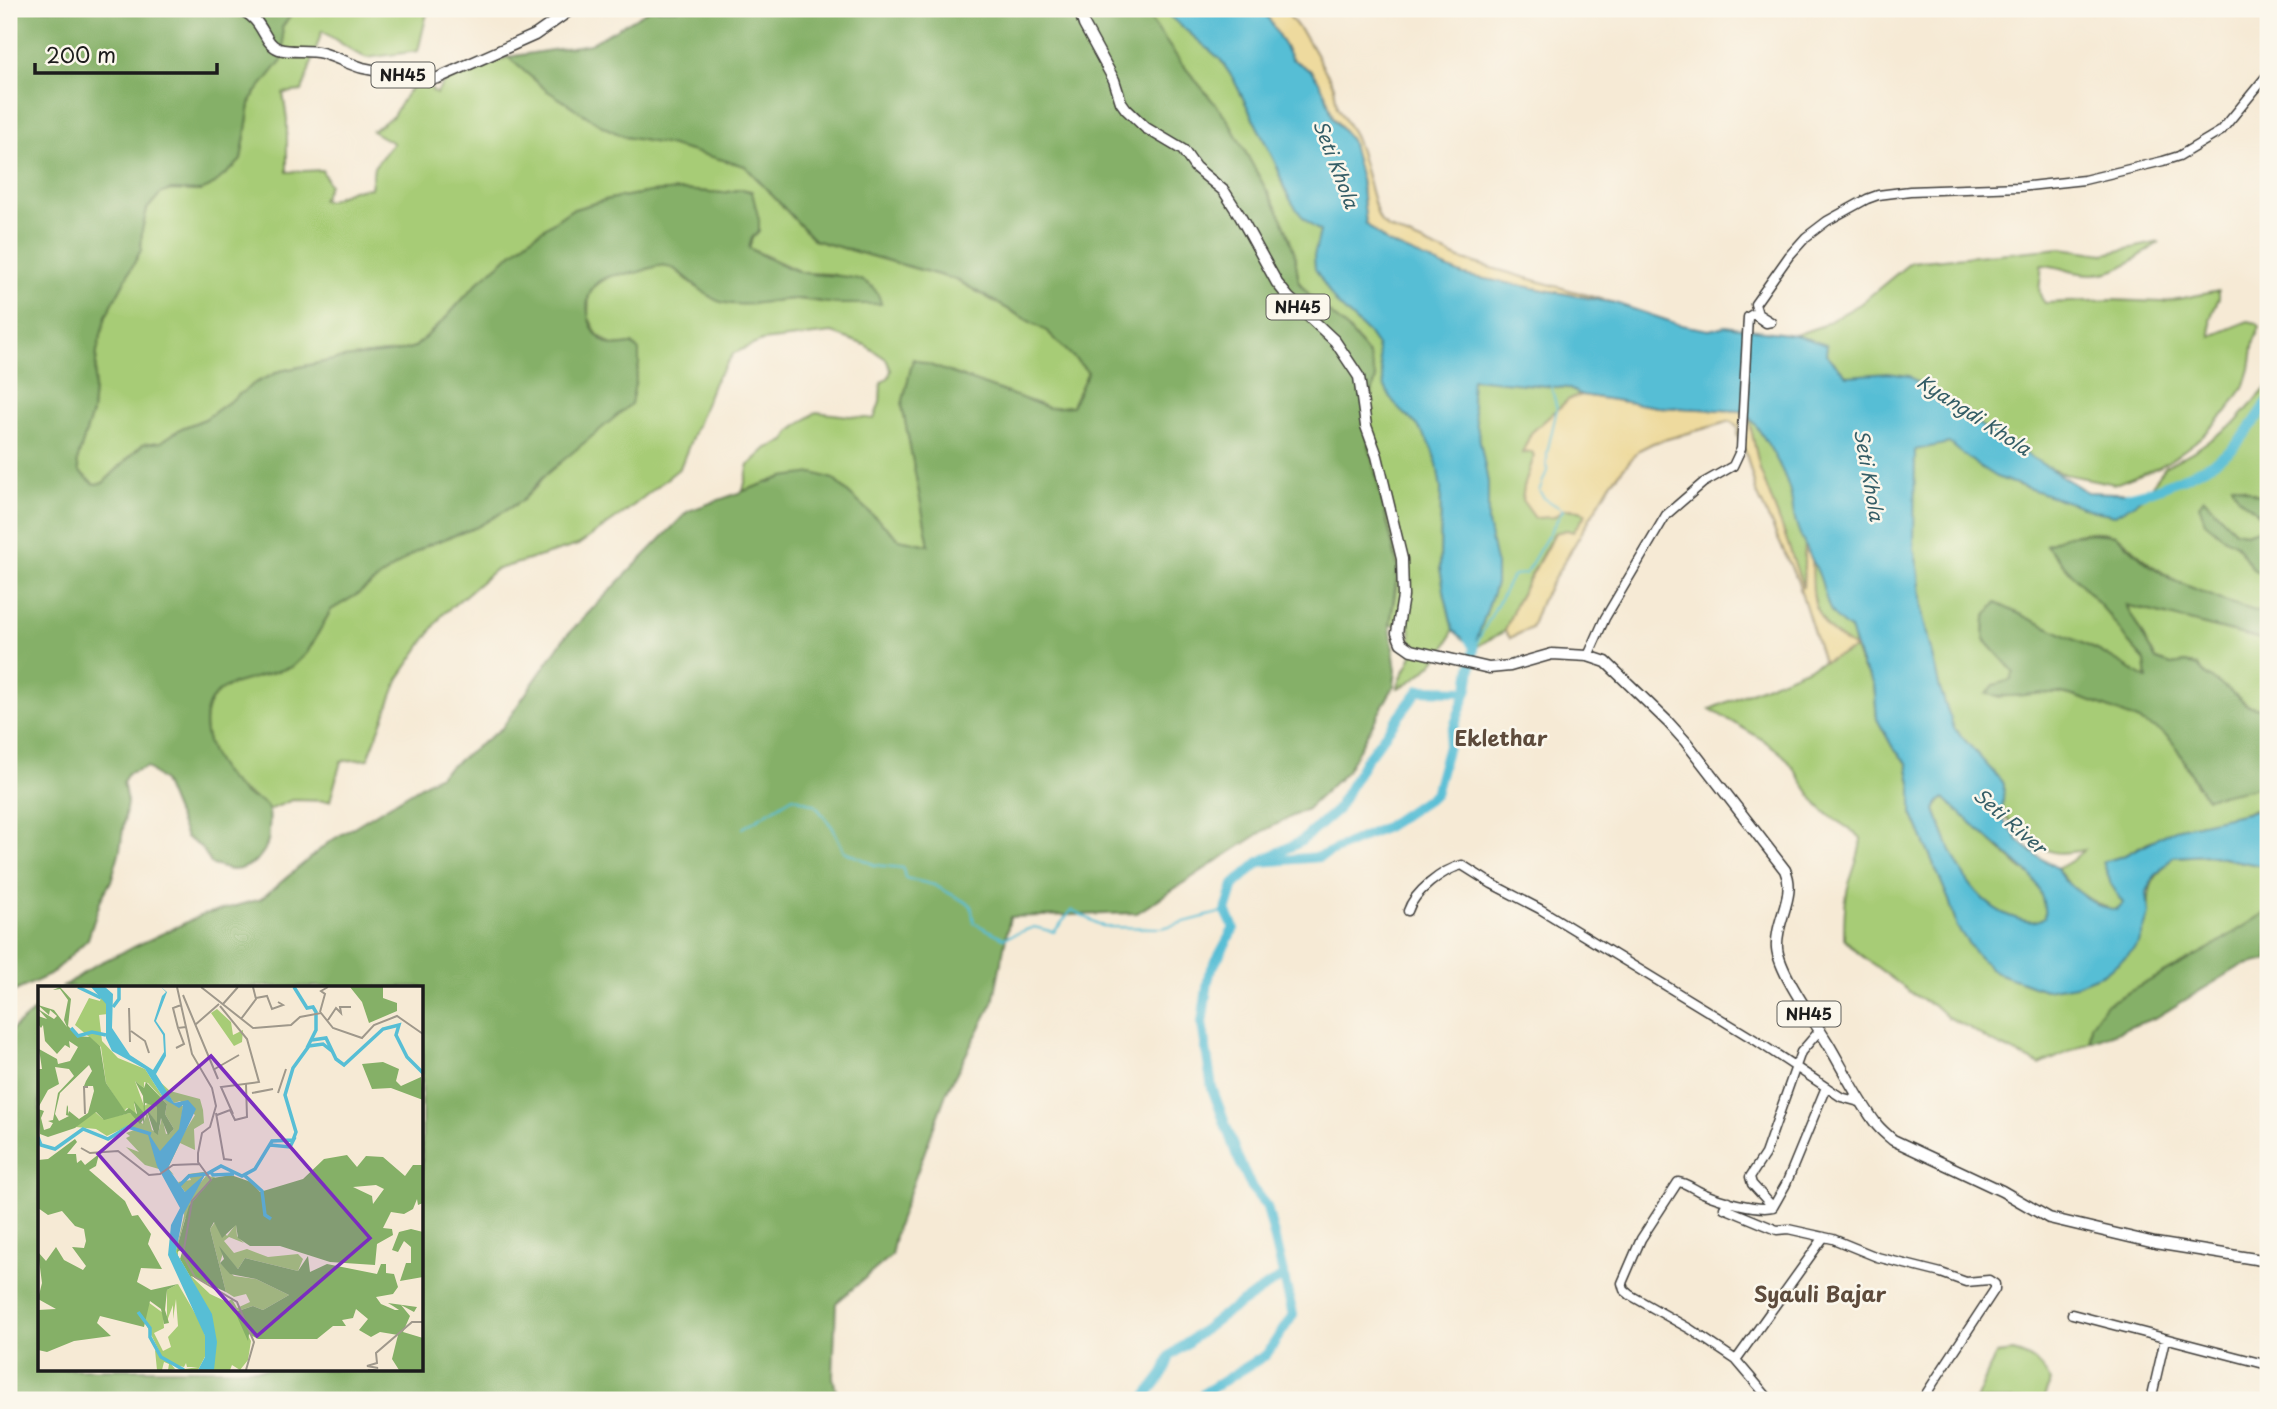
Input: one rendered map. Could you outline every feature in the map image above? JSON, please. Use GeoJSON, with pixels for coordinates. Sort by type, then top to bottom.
{"type":"FeatureCollection","features":[{"type":"Feature","properties":{"kind":"main road","name":"NH45"},"geometry":{"type":"LineString","coordinates":[[238,9],[257,20],[267,38],[282,50],[324,53],[365,68],[428,80],[536,34],[572,9]]}},
{"type":"Feature","properties":{"kind":"main road","name":"NH45"},"geometry":{"type":"LineString","coordinates":[[1079,9],[1084,25],[1114,80],[1126,109],[1146,128],[1183,150],[1195,167],[1223,191],[1240,216],[1277,284],[1335,341],[1359,377],[1366,426],[1377,456],[1402,559],[1403,596],[1398,633],[1401,643],[1411,650],[1489,668],[1510,666],[1552,654],[1588,656],[1606,662],[1668,722],[1785,870],[1790,884],[1778,925],[1779,958],[1802,1003],[1863,1103],[1878,1126],[1892,1140],[2002,1191],[2049,1218],[2155,1243],[2268,1261]]}},
{"type":"Feature","properties":{"kind":"street"},"geometry":{"type":"LineString","coordinates":[[1588,656],[1605,618],[1666,515],[1703,483],[1733,466],[1741,449],[1748,317],[1751,314],[1766,323],[1771,322],[1758,314],[1755,304],[1798,246],[1827,222],[1878,195],[1910,191],[2021,187],[2095,178],[2179,156],[2221,131],[2268,74]]}},
{"type":"Feature","properties":{"kind":"street"},"geometry":{"type":"LineString","coordinates":[[1408,911],[1419,891],[1452,867],[1462,865],[1540,909],[1841,1097],[1863,1103]]}},
{"type":"Feature","properties":{"kind":"street"},"geometry":{"type":"LineString","coordinates":[[1773,1207],[1752,1184],[1750,1177],[1765,1154],[1801,1052],[1820,1030]]}},
{"type":"Feature","properties":{"kind":"street"},"geometry":{"type":"LineString","coordinates":[[1770,1400],[1736,1360],[1690,1329],[1630,1295],[1624,1290],[1622,1283],[1641,1239],[1678,1182],[1728,1201],[1768,1209],[1773,1207],[1786,1184],[1826,1087]]}},
{"type":"Feature","properties":{"kind":"street"},"geometry":{"type":"LineString","coordinates":[[1728,1201],[1724,1208],[1777,1230],[1788,1229],[1824,1237],[1877,1257],[1966,1282],[1989,1280],[1995,1284],[1995,1289],[1922,1400]]}},
{"type":"Feature","properties":{"kind":"street"},"geometry":{"type":"LineString","coordinates":[[1736,1360],[1824,1237]]}},
{"type":"Feature","properties":{"kind":"street"},"geometry":{"type":"LineString","coordinates":[[2072,1314],[2268,1365]]}},
{"type":"Feature","properties":{"kind":"street"},"geometry":{"type":"LineString","coordinates":[[2151,1400],[2165,1339]]}},
{"type":"Feature","properties":{"kind":"green space"},"geometry":{"type":"Polygon","coordinates":[[[9,9],[296,9],[282,27],[285,56],[251,99],[241,160],[210,187],[201,191],[170,190],[160,194],[147,209],[141,250],[106,316],[97,351],[92,413],[77,461],[79,471],[94,484],[103,483],[143,444],[161,442],[182,428],[205,419],[255,383],[280,371],[415,347],[478,282],[529,239],[571,210],[609,199],[682,190],[723,193],[742,189],[752,192],[759,231],[752,238],[749,248],[800,272],[861,280],[877,293],[881,304],[838,304],[787,299],[730,304],[713,299],[682,274],[666,266],[615,275],[598,282],[590,293],[588,302],[589,320],[593,328],[598,336],[613,346],[632,344],[639,351],[631,404],[543,477],[523,500],[477,527],[428,545],[331,610],[307,653],[292,667],[230,685],[217,693],[209,704],[206,730],[214,757],[232,782],[246,795],[264,804],[269,811],[269,838],[264,851],[254,862],[241,869],[231,870],[212,865],[202,848],[186,837],[163,781],[147,767],[128,773],[123,782],[127,802],[120,850],[88,939],[50,975],[9,994],[9,9]]]}},
{"type":"Feature","properties":{"kind":"green space"},"geometry":{"type":"Polygon","coordinates":[[[296,9],[428,9],[418,51],[367,58],[322,31],[302,91],[283,93],[287,119],[287,172],[322,170],[329,185],[322,200],[328,201],[352,190],[371,188],[374,167],[393,143],[372,131],[393,116],[406,94],[417,83],[428,86],[436,94],[445,81],[508,57],[546,90],[626,137],[670,145],[745,166],[814,240],[956,280],[1048,332],[1088,372],[1072,406],[1049,408],[913,359],[902,405],[929,545],[899,539],[833,479],[783,477],[743,491],[749,465],[767,448],[785,441],[791,431],[816,412],[874,419],[880,402],[881,383],[889,377],[891,370],[886,359],[865,345],[832,333],[762,341],[734,353],[714,382],[680,468],[624,513],[578,545],[495,570],[442,615],[399,678],[368,759],[341,761],[330,801],[292,800],[269,810],[230,781],[221,770],[209,744],[206,730],[209,704],[217,693],[230,685],[307,653],[331,610],[358,594],[409,556],[428,545],[477,527],[523,500],[537,486],[632,344],[613,346],[597,334],[588,316],[589,295],[594,286],[612,275],[642,271],[662,264],[672,267],[696,287],[732,304],[796,299],[838,304],[880,304],[833,274],[803,273],[749,248],[752,238],[752,191],[742,189],[723,193],[682,190],[609,199],[571,210],[529,239],[478,282],[415,347],[280,371],[255,383],[205,419],[182,428],[161,442],[143,444],[103,483],[94,484],[79,471],[77,461],[92,413],[97,351],[106,316],[141,250],[147,209],[160,194],[170,190],[200,191],[210,187],[241,160],[251,99],[285,56],[282,27],[296,9]]]}},
{"type":"Feature","properties":{"kind":"green space"},"geometry":{"type":"Polygon","coordinates":[[[651,9],[1070,9],[1078,13],[1082,9],[1143,9],[1182,64],[1226,117],[1282,218],[1294,251],[1299,283],[1348,329],[1369,356],[1376,379],[1368,407],[1368,441],[1398,568],[1390,625],[1396,671],[1394,686],[1347,771],[1307,809],[1265,830],[1137,913],[1010,917],[993,1003],[947,1091],[897,1227],[891,1256],[836,1303],[833,1377],[838,1400],[9,1400],[9,1032],[38,1008],[38,1370],[424,1370],[424,986],[64,986],[95,965],[202,915],[261,899],[329,842],[439,775],[502,728],[565,637],[688,511],[783,477],[814,473],[833,479],[899,539],[929,545],[902,405],[913,359],[1049,408],[1072,406],[1088,372],[1048,332],[957,280],[814,240],[745,166],[668,145],[625,137],[604,127],[546,90],[508,57],[590,44],[651,9]]]}},
{"type":"Feature","properties":{"kind":"green space"},"geometry":{"type":"Polygon","coordinates":[[[1143,9],[1186,9],[1234,80],[1278,168],[1290,199],[1303,215],[1330,235],[1438,455],[1441,489],[1440,568],[1453,630],[1445,648],[1432,664],[1398,688],[1414,646],[1411,642],[1410,626],[1390,625],[1396,588],[1396,556],[1368,441],[1368,407],[1376,379],[1361,344],[1312,298],[1299,282],[1294,251],[1282,218],[1226,117],[1182,64],[1143,9]]]}},
{"type":"Feature","properties":{"kind":"green space"},"geometry":{"type":"Polygon","coordinates":[[[2160,242],[2121,268],[2100,274],[2041,265],[2039,290],[2042,299],[2045,303],[2112,300],[2162,302],[2219,291],[2219,298],[2210,319],[2211,336],[2248,321],[2257,323],[2260,327],[2254,341],[2245,385],[2227,411],[2203,436],[2175,457],[2159,467],[2115,484],[2064,474],[2027,460],[1847,376],[1826,354],[1795,335],[1821,326],[1860,304],[1911,262],[2061,248],[2104,254],[2160,242]]]}},
{"type":"Feature","properties":{"kind":"green space"},"geometry":{"type":"Polygon","coordinates":[[[1458,373],[1472,378],[1567,388],[1582,395],[1568,400],[1531,433],[1523,453],[1532,452],[1534,457],[1525,492],[1528,506],[1533,512],[1567,509],[1586,514],[1573,533],[1567,530],[1554,533],[1515,605],[1505,631],[1474,648],[1458,373]]]}},
{"type":"Feature","properties":{"kind":"green space"},"geometry":{"type":"Polygon","coordinates":[[[2268,386],[2268,497],[2253,495],[2243,487],[2257,513],[2268,521],[2268,526],[2245,533],[2235,531],[2204,499],[2222,536],[2236,544],[2253,569],[2268,579],[2268,615],[2194,589],[2153,566],[2120,537],[2089,532],[2071,535],[2046,545],[2109,615],[2145,661],[2147,679],[2099,651],[2022,616],[1985,617],[1984,639],[2014,672],[2010,681],[1994,685],[1998,697],[2058,693],[2081,698],[2132,717],[2167,736],[2181,754],[2197,787],[2268,785],[2268,808],[2148,842],[2123,856],[2104,862],[2111,884],[2124,903],[2116,910],[2082,895],[2068,883],[2057,868],[2070,862],[2084,850],[2060,853],[2042,847],[2008,818],[2001,817],[1967,790],[1919,640],[1901,391],[2018,485],[2035,490],[2135,503],[2143,497],[2166,466],[2194,451],[2236,422],[2268,386]]]}},
{"type":"Feature","properties":{"kind":"green space"},"geometry":{"type":"Polygon","coordinates":[[[1688,404],[1811,417],[1803,591],[1760,470],[1748,415],[1741,411],[1687,409],[1688,404]]]}},
{"type":"Feature","properties":{"kind":"green space"},"geometry":{"type":"Polygon","coordinates":[[[2232,484],[2268,497],[2268,521],[2242,501],[2232,484]]]}},
{"type":"Feature","properties":{"kind":"green space"},"geometry":{"type":"Polygon","coordinates":[[[2204,498],[2235,531],[2245,533],[2268,526],[2268,579],[2253,569],[2236,544],[2205,522],[2199,505],[2204,498]]]}},
{"type":"Feature","properties":{"kind":"green space"},"geometry":{"type":"Polygon","coordinates":[[[2090,533],[2116,535],[2147,563],[2171,579],[2224,601],[2268,615],[2268,641],[2126,605],[2156,660],[2171,665],[2185,663],[2198,666],[2247,705],[2268,710],[2268,785],[2207,798],[2180,753],[2163,733],[2101,705],[2071,695],[1986,694],[1994,685],[2010,680],[2014,672],[1984,639],[1985,617],[1996,603],[2099,651],[2147,679],[2145,661],[2109,615],[2046,545],[2064,536],[2090,533]]]}},
{"type":"Feature","properties":{"kind":"green space"},"geometry":{"type":"Polygon","coordinates":[[[1812,548],[1851,625],[1862,668],[1874,684],[1877,719],[1893,748],[1907,763],[1912,788],[1912,813],[1949,900],[1957,927],[1994,972],[2045,990],[2149,914],[2150,888],[2173,857],[2208,855],[2268,867],[2268,911],[2091,1025],[2090,1042],[2040,1065],[1947,1017],[1933,1004],[1920,999],[1858,953],[1844,938],[1844,919],[1848,887],[1861,838],[1818,805],[1792,766],[1776,749],[1710,709],[1854,649],[1832,632],[1819,614],[1813,593],[1812,548]]]}},
{"type":"Feature","properties":{"kind":"green space"},"geometry":{"type":"Polygon","coordinates":[[[2126,605],[2268,641],[2268,710],[2247,705],[2198,666],[2185,663],[2171,665],[2156,660],[2126,605]]]}},
{"type":"Feature","properties":{"kind":"green space"},"geometry":{"type":"Polygon","coordinates":[[[1944,797],[2019,867],[2092,921],[2008,949],[1953,859],[1935,809],[1944,797]]]}},
{"type":"Feature","properties":{"kind":"green space"},"geometry":{"type":"Polygon","coordinates":[[[2268,911],[2268,960],[2241,966],[2157,1017],[2090,1042],[2091,1025],[2105,1005],[2208,949],[2268,911]]]}},
{"type":"Feature","properties":{"kind":"green space"},"geometry":{"type":"Polygon","coordinates":[[[2013,1352],[2035,1362],[2051,1381],[2043,1400],[1976,1400],[1997,1354],[2013,1352]]]}},
{"type":"Feature","properties":{"kind":"sand"},"geometry":{"type":"Polygon","coordinates":[[[1263,9],[1284,9],[1309,42],[1334,86],[1337,107],[1353,133],[1360,151],[1377,213],[1388,228],[1460,259],[1615,303],[1463,275],[1387,243],[1366,224],[1361,179],[1340,125],[1333,118],[1325,93],[1311,71],[1292,59],[1263,9]]]}},
{"type":"Feature","properties":{"kind":"sand"},"geometry":{"type":"Polygon","coordinates":[[[1582,395],[1658,407],[1741,411],[1748,415],[1760,470],[1803,588],[1805,543],[1889,493],[1884,474],[1900,418],[1903,424],[1891,465],[1893,501],[1883,512],[1812,548],[1813,593],[1818,613],[1832,632],[1855,649],[1823,662],[1798,582],[1756,491],[1746,453],[1737,436],[1738,427],[1731,421],[1653,443],[1639,450],[1611,483],[1541,601],[1531,628],[1510,638],[1505,631],[1515,605],[1555,533],[1567,530],[1573,532],[1586,514],[1570,509],[1563,510],[1554,517],[1535,518],[1522,500],[1534,457],[1532,452],[1522,453],[1531,433],[1568,400],[1582,395]]]}},
{"type":"Feature","properties":{"kind":"water","name":"Seti Khola"},"geometry":{"type":"Polygon","coordinates":[[[1161,9],[1263,9],[1292,59],[1311,71],[1318,80],[1333,118],[1351,140],[1361,179],[1366,224],[1388,243],[1463,275],[1615,303],[1681,325],[1709,330],[1725,326],[1795,335],[1827,345],[1826,354],[1847,376],[1888,373],[1909,376],[1956,410],[2087,492],[2142,494],[2135,503],[2115,515],[2094,511],[1996,477],[1949,443],[1915,450],[1914,550],[1923,617],[1940,689],[1954,728],[2004,784],[2002,817],[2019,841],[2057,868],[2063,879],[2097,905],[2116,910],[2123,903],[2111,884],[2103,862],[2123,856],[2175,829],[2268,808],[2268,867],[2208,855],[2173,857],[2154,877],[2147,892],[2149,914],[2139,943],[2103,974],[2076,985],[2045,990],[1994,972],[1975,953],[1957,927],[1949,900],[1912,813],[1912,788],[1907,763],[1893,748],[1877,719],[1874,684],[1862,667],[1850,629],[1835,617],[1828,605],[1819,575],[1799,532],[1782,470],[1761,434],[1741,411],[1658,407],[1582,395],[1567,388],[1472,379],[1471,395],[1488,482],[1488,524],[1496,562],[1496,584],[1474,648],[1453,630],[1445,596],[1440,568],[1441,489],[1430,444],[1417,425],[1390,397],[1384,385],[1377,346],[1368,333],[1336,303],[1315,269],[1314,256],[1320,231],[1306,220],[1293,204],[1234,80],[1220,59],[1161,9]],[[1944,798],[1935,810],[1955,860],[1974,890],[2001,912],[2018,919],[2032,921],[2044,917],[2042,899],[2031,876],[1944,798]]]}},
{"type":"Feature","properties":{"kind":"waterway"},"geometry":{"type":"LineString","coordinates":[[1474,648],[1511,578],[1525,574],[1563,510],[1544,498],[1539,491],[1547,471],[1547,453],[1557,409],[1551,385]]}},
{"type":"Feature","properties":{"kind":"waterway","name":"Kyangdi Khola"},"geometry":{"type":"LineString","coordinates":[[2127,497],[2184,477],[2226,454],[2244,436],[2268,402]]}},
{"type":"Feature","properties":{"kind":"waterway"},"geometry":{"type":"LineString","coordinates":[[1202,1400],[1204,1393],[1266,1355],[1293,1315],[1267,1207],[1252,1188],[1237,1156],[1212,1088],[1202,1023],[1209,974],[1234,928],[1226,911],[1234,885],[1259,862],[1319,857],[1386,827],[1435,794],[1451,735],[1468,688],[1474,648],[1467,635]]}},
{"type":"Feature","properties":{"kind":"waterway"},"geometry":{"type":"LineString","coordinates":[[1265,859],[1300,842],[1337,810],[1365,761],[1419,690],[1466,691]]}},
{"type":"Feature","properties":{"kind":"waterway"},"geometry":{"type":"LineString","coordinates":[[743,828],[793,797],[815,805],[833,828],[844,851],[875,865],[903,868],[905,878],[934,885],[971,905],[974,923],[1004,938],[1034,927],[1054,932],[1072,910],[1104,927],[1162,928],[1226,911]]}},
{"type":"Feature","properties":{"kind":"waterway"},"geometry":{"type":"LineString","coordinates":[[1143,1400],[1163,1374],[1170,1356],[1223,1315],[1283,1276]]}},
{"type":"Feature","properties":{"kind":"district","name":"Eklethar"},"geometry":{"type":"Point","coordinates":[1501,739]}},
{"type":"Feature","properties":{"kind":"district","name":"Syauli Bajar"},"geometry":{"type":"Point","coordinates":[1820,1295]}},
{"type":"Feature","properties":{"kind":"water label","name":"Seti River"},"geometry":{"type":"Point","coordinates":[2010,821]}}]}
